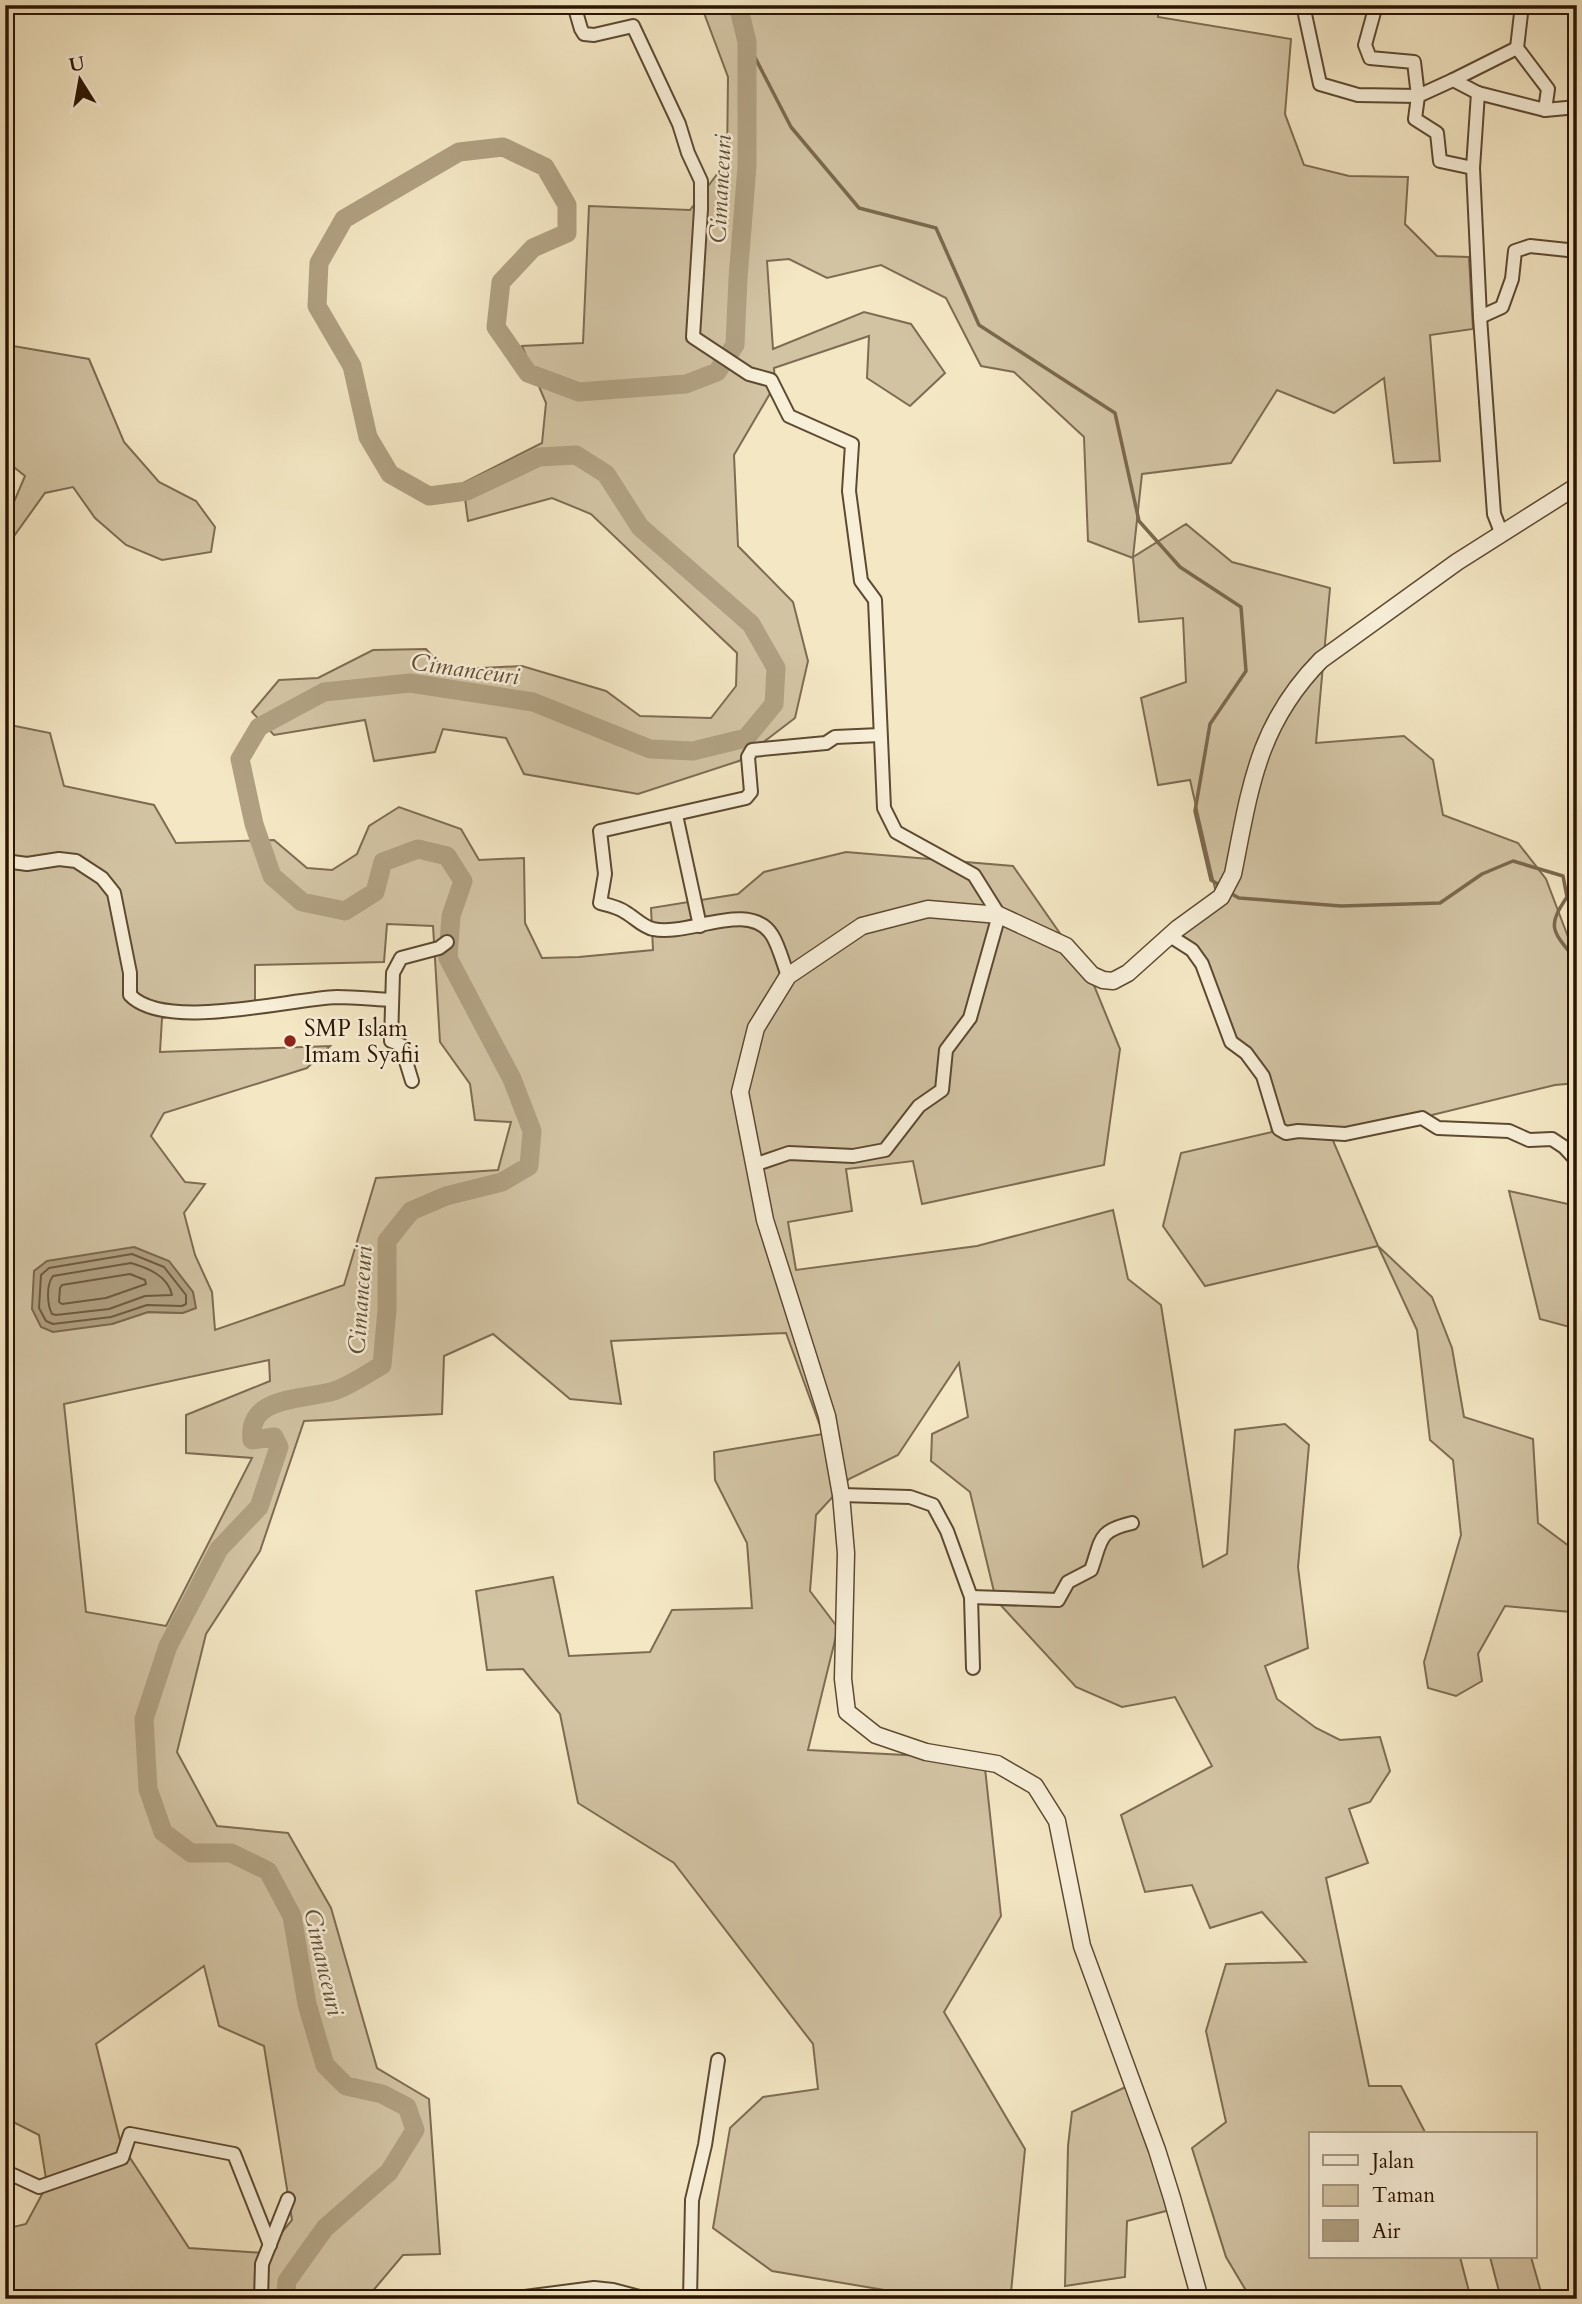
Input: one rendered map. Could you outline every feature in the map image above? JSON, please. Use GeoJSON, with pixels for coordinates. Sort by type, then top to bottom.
{"type":"FeatureCollection","features":[{"type":"Feature","properties":{"kind":"street"},"geometry":{"type":"LineString","coordinates":[[574,5],[580,29],[584,34],[594,35],[633,26],[679,124],[701,181],[693,337],[749,374],[771,380],[789,416],[852,444],[849,491],[861,581],[876,600],[884,808],[896,832],[974,875],[999,915],[970,1018],[946,1050],[942,1090],[919,1106],[885,1150],[853,1156],[789,1153],[754,1165]]}},
{"type":"Feature","properties":{"kind":"street"},"geometry":{"type":"LineString","coordinates":[[1303,5],[1320,84],[1358,95],[1418,96],[1517,48]]}},
{"type":"Feature","properties":{"kind":"street"},"geometry":{"type":"LineString","coordinates":[[1376,5],[1365,45],[1370,58],[1415,62],[1418,96],[1415,119],[1437,133],[1440,161],[1473,168]]}},
{"type":"Feature","properties":{"kind":"street"},"geometry":{"type":"LineString","coordinates":[[1522,5],[1517,48],[1548,89],[1545,110]]}},
{"type":"Feature","properties":{"kind":"street"},"geometry":{"type":"LineString","coordinates":[[1453,80],[1479,93],[1545,110],[1577,107]]}},
{"type":"Feature","properties":{"kind":"street"},"geometry":{"type":"LineString","coordinates":[[1479,93],[1473,168],[1480,317],[1494,514],[1501,533]]}},
{"type":"Feature","properties":{"kind":"street"},"geometry":{"type":"LineString","coordinates":[[1480,317],[1502,307],[1512,279],[1515,251],[1530,246],[1577,251]]}},
{"type":"Feature","properties":{"kind":"street"},"geometry":{"type":"LineString","coordinates":[[1200,2299],[1161,2162],[1082,1946],[1057,1821],[1035,1786],[998,1764],[926,1752],[901,1744],[876,1735],[847,1712],[843,1679],[846,1553],[841,1495],[828,1416],[765,1220],[740,1092],[755,1028],[788,976],[862,926],[928,909],[999,915],[1066,946],[1092,975],[1103,980],[1113,981],[1128,973],[1225,890],[1233,874],[1259,757],[1272,725],[1296,687],[1321,660],[1457,562],[1577,486]]}},
{"type":"Feature","properties":{"kind":"street"},"geometry":{"type":"LineString","coordinates":[[788,976],[771,933],[753,920],[732,918],[669,931],[649,929],[623,910],[600,903],[605,874],[600,831],[746,798],[751,792],[748,757],[752,750],[826,743],[835,737],[880,735]]}},
{"type":"Feature","properties":{"kind":"street"},"geometry":{"type":"LineString","coordinates":[[676,815],[700,926]]}},
{"type":"Feature","properties":{"kind":"street"},"geometry":{"type":"LineString","coordinates":[[5,861],[27,864],[59,859],[76,861],[103,878],[114,893],[130,973],[130,995],[143,1006],[170,1013],[253,1008],[337,997],[391,1000]]}},
{"type":"Feature","properties":{"kind":"street"},"geometry":{"type":"LineString","coordinates":[[1170,936],[1192,950],[1202,964],[1231,1042],[1246,1053],[1263,1076],[1279,1129],[1286,1133],[1298,1131],[1345,1134],[1422,1118],[1438,1128],[1508,1131],[1529,1140],[1552,1139],[1577,1161]]}},
{"type":"Feature","properties":{"kind":"street"},"geometry":{"type":"LineString","coordinates":[[412,1081],[401,1045],[391,1041],[393,972],[401,958],[439,948],[447,942]]}},
{"type":"Feature","properties":{"kind":"street"},"geometry":{"type":"LineString","coordinates":[[841,1495],[910,1497],[933,1505],[947,1531],[971,1597],[973,1668]]}},
{"type":"Feature","properties":{"kind":"street"},"geometry":{"type":"LineString","coordinates":[[971,1597],[1058,1600],[1068,1582],[1091,1570],[1104,1535],[1111,1528],[1132,1523]]}},
{"type":"Feature","properties":{"kind":"street"},"geometry":{"type":"LineString","coordinates":[[690,2299],[692,2200],[705,2145],[718,2060]]}},
{"type":"Feature","properties":{"kind":"street"},"geometry":{"type":"LineString","coordinates":[[5,2176],[13,2175],[39,2187],[122,2158],[130,2134],[234,2154],[270,2245]]}},
{"type":"Feature","properties":{"kind":"street"},"geometry":{"type":"LineString","coordinates":[[261,2299],[262,2264],[288,2199]]}},
{"type":"Feature","properties":{"kind":"street"},"geometry":{"type":"LineString","coordinates":[[509,2299],[594,2288],[647,2299]]}},
{"type":"Feature","properties":{"kind":"green space"},"geometry":{"type":"Polygon","coordinates":[[[701,5],[1158,5],[1158,17],[1291,39],[1285,114],[1304,165],[1349,176],[1408,177],[1405,224],[1437,256],[1469,257],[1473,329],[1430,335],[1440,461],[1394,463],[1384,378],[1334,413],[1277,390],[1231,463],[1142,474],[1133,557],[1186,524],[1232,562],[1330,588],[1316,743],[1404,736],[1433,760],[1443,815],[1518,843],[1546,879],[1570,942],[1577,948],[1577,1083],[1555,1085],[1331,1136],[1378,1246],[1205,1286],[1163,1226],[1181,1153],[1272,1132],[1264,1073],[1223,1036],[1196,960],[1168,938],[1217,897],[1190,780],[1158,785],[1141,698],[1186,682],[1183,618],[1139,622],[1133,558],[1088,541],[1084,437],[1014,372],[981,366],[946,298],[881,265],[827,278],[789,259],[767,261],[773,349],[864,312],[911,324],[945,373],[910,406],[867,378],[869,336],[774,368],[775,385],[734,455],[738,546],[793,602],[808,661],[795,718],[739,761],[638,794],[524,774],[506,738],[443,729],[435,752],[374,761],[365,720],[274,735],[252,712],[279,680],[318,678],[373,650],[426,649],[445,670],[522,666],[606,691],[640,716],[711,718],[736,686],[737,653],[591,514],[552,498],[468,521],[463,483],[542,443],[546,403],[522,346],[583,343],[589,206],[690,210],[727,161],[728,77],[701,5]]]}},
{"type":"Feature","properties":{"kind":"green space"},"geometry":{"type":"Polygon","coordinates":[[[13,346],[89,359],[124,442],[159,482],[196,501],[215,527],[211,552],[162,560],[126,545],[95,518],[73,487],[45,493],[14,536],[5,529],[5,523],[25,476],[5,460],[5,348],[13,346]]]}},
{"type":"Feature","properties":{"kind":"green space"},"geometry":{"type":"Polygon","coordinates":[[[5,724],[50,733],[64,786],[154,805],[176,843],[274,840],[307,868],[332,870],[357,854],[369,826],[399,807],[461,829],[479,860],[524,858],[525,923],[542,958],[653,950],[651,908],[738,894],[764,872],[846,852],[1013,866],[1091,978],[1120,1049],[1104,1165],[922,1204],[913,1161],[846,1169],[852,1211],[788,1222],[796,1270],[977,1246],[1113,1210],[1128,1279],[1161,1305],[1203,1567],[1227,1554],[1235,1430],[1285,1424],[1309,1445],[1298,1567],[1308,1648],[1265,1666],[1277,1699],[1316,1728],[1340,1740],[1380,1737],[1390,1771],[1370,1802],[1349,1809],[1368,1863],[1326,1878],[1369,2086],[1401,2086],[1425,2132],[1309,2132],[1309,2258],[1460,2258],[1471,2299],[1251,2299],[1226,2257],[1192,2148],[1226,2122],[1206,2031],[1226,1964],[1306,1962],[1262,1912],[1210,1928],[1192,1885],[1145,1892],[1121,1815],[1212,1766],[1175,1697],[1122,1707],[1076,1687],[996,1600],[970,1492],[931,1461],[932,1434],[968,1417],[959,1363],[898,1455],[849,1479],[816,1515],[810,1591],[838,1628],[808,1750],[984,1759],[1001,1916],[944,2012],[1025,2149],[1011,2292],[902,2293],[772,2271],[713,2228],[730,2128],[763,2097],[818,2089],[813,2044],[674,1863],[578,1803],[560,1714],[523,1669],[487,1670],[476,1591],[553,1577],[569,1656],[650,1652],[672,1610],[752,1608],[747,1543],[715,1480],[714,1452],[823,1434],[786,1333],[611,1341],[621,1404],[570,1399],[493,1334],[444,1356],[442,1414],[304,1421],[260,1551],[206,1634],[177,1752],[217,1826],[288,1833],[331,1908],[377,2068],[429,2099],[440,2254],[403,2255],[366,2299],[5,2299],[5,2229],[26,2224],[47,2185],[39,2135],[5,2118],[5,724]],[[387,924],[384,962],[255,965],[255,1003],[162,1018],[160,1052],[330,1046],[307,1068],[164,1113],[151,1136],[185,1182],[205,1184],[184,1213],[195,1255],[212,1292],[215,1330],[344,1285],[376,1178],[498,1170],[511,1122],[475,1120],[470,1084],[440,1042],[433,926],[387,924]],[[34,1271],[112,1324],[148,1312],[183,1313],[34,1271]],[[269,1360],[64,1404],[86,1612],[166,1626],[252,1458],[186,1453],[186,1415],[270,1381],[269,1360]],[[204,1966],[96,2044],[121,2144],[189,2248],[265,2253],[292,2220],[264,2046],[219,2026],[204,1966]]]}},
{"type":"Feature","properties":{"kind":"green space"},"geometry":{"type":"Polygon","coordinates":[[[1509,1191],[1577,1206],[1577,1329],[1540,1319],[1509,1191]]]}},
{"type":"Feature","properties":{"kind":"green space"},"geometry":{"type":"Polygon","coordinates":[[[1378,1246],[1432,1297],[1452,1348],[1464,1417],[1533,1439],[1538,1523],[1577,1552],[1577,1616],[1571,1612],[1505,1606],[1478,1654],[1482,1681],[1456,1696],[1428,1688],[1424,1662],[1461,1535],[1453,1460],[1430,1440],[1417,1330],[1378,1246]]]}},
{"type":"Feature","properties":{"kind":"green space"},"geometry":{"type":"Polygon","coordinates":[[[1132,2084],[1170,2210],[1127,2221],[1125,2277],[1065,2286],[1068,2146],[1072,2112],[1132,2084]]]}},
{"type":"Feature","properties":{"kind":"green space"},"geometry":{"type":"Polygon","coordinates":[[[1490,2258],[1531,2258],[1543,2299],[1501,2299],[1490,2258]]]}},
{"type":"Feature","properties":{"kind":"water"},"geometry":{"type":"Polygon","coordinates":[[[134,1247],[169,1261],[193,1292],[196,1308],[183,1313],[148,1312],[112,1324],[53,1332],[41,1327],[32,1309],[34,1271],[47,1261],[134,1247]]]}},
{"type":"Feature","properties":{"kind":"waterway","name":"Cimanceuri"},"geometry":{"type":"LineString","coordinates":[[285,2299],[287,2281],[325,2228],[389,2172],[415,2130],[407,2107],[382,2094],[346,2086],[325,2065],[307,2004],[292,1916],[268,1871],[231,1853],[191,1853],[163,1832],[148,1789],[144,1719],[168,1646],[219,1549],[259,1507],[279,1447],[274,1437],[252,1440],[253,1425],[258,1415],[280,1402],[340,1389],[382,1365],[387,1310],[387,1241],[411,1211],[446,1196],[502,1182],[529,1166],[532,1131],[512,1079],[448,958],[451,916],[463,881],[447,856],[418,849],[383,862],[375,892],[345,911],[302,902],[272,876],[254,824],[240,759],[259,727],[324,692],[410,683],[533,702],[650,749],[693,751],[746,738],[774,704],[776,668],[751,624],[640,527],[606,474],[576,455],[539,457],[467,491],[429,496],[390,474],[368,437],[352,366],[317,306],[319,263],[344,219],[459,152],[503,147],[545,167],[567,205],[567,233],[533,248],[501,282],[496,327],[528,373],[579,392],[686,384],[717,372],[735,345],[747,166],[747,42],[738,5]]}},
{"type":"Feature","properties":{"kind":"waterway"},"geometry":{"type":"LineString","coordinates":[[747,42],[791,127],[859,208],[936,228],[979,325],[1115,413],[1139,521],[1180,567],[1241,607],[1246,671],[1210,724],[1195,811],[1211,880],[1221,886]]}},
{"type":"Feature","properties":{"kind":"waterway"},"geometry":{"type":"LineString","coordinates":[[1230,893],[1239,898],[1341,906],[1440,903],[1482,874],[1513,861],[1563,876],[1567,897],[1557,914],[1554,927],[1572,955],[1577,955]]}},
{"type":"Feature","properties":{"kind":"place","name":"SMP Islam Imam Syafii"},"geometry":{"type":"Point","coordinates":[290,1041]}}]}
